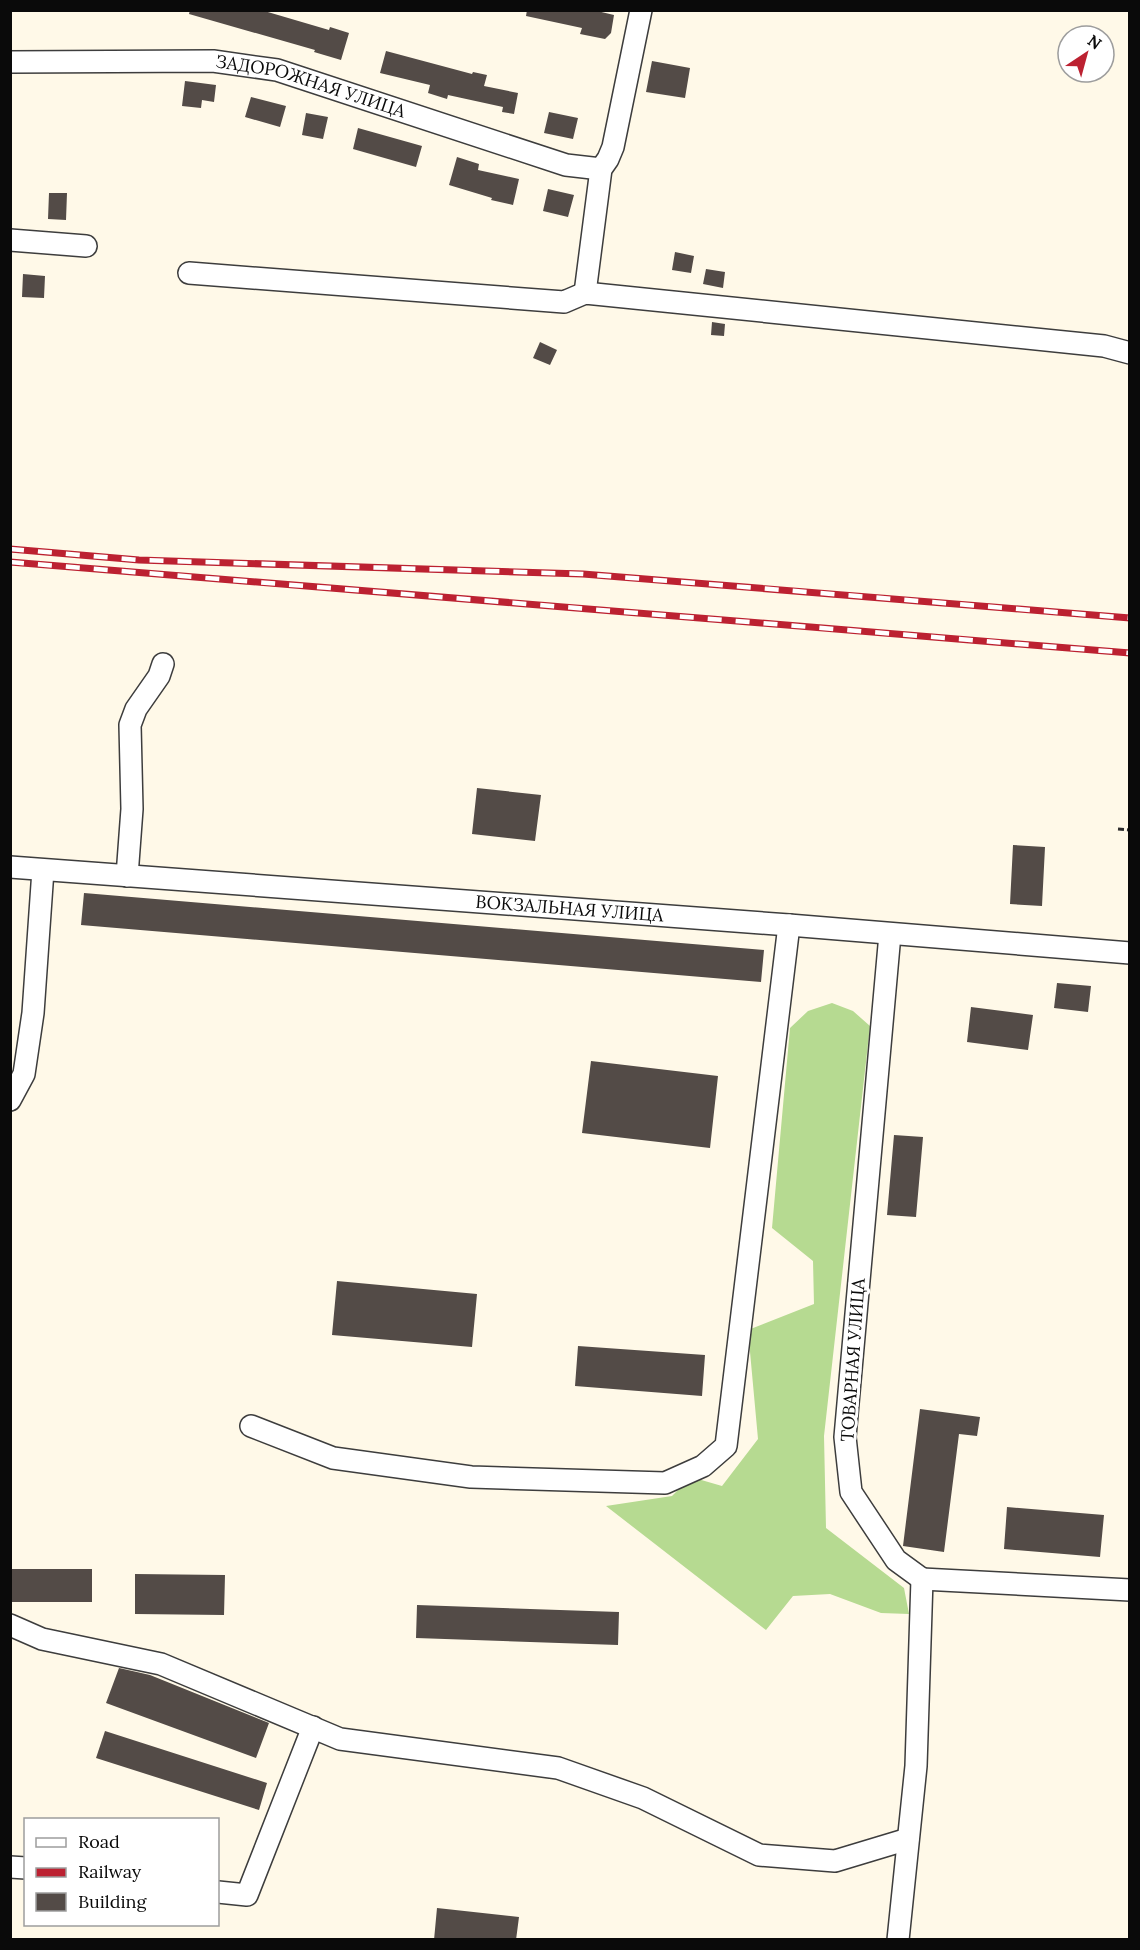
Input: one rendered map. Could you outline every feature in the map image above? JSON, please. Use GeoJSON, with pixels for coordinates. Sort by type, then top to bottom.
{"type":"FeatureCollection","features":[{"type":"Feature","properties":{"kind":"street"},"geometry":{"type":"LineString","coordinates":[[585,292],[601,169],[613,147],[641,10]]}},
{"type":"Feature","properties":{"kind":"street","name":"ЗАДОРОЖНАЯ УЛИЦА"},"geometry":{"type":"LineString","coordinates":[[10,62],[213,61],[277,70],[566,165],[601,169]]}},
{"type":"Feature","properties":{"kind":"street"},"geometry":{"type":"LineString","coordinates":[[10,240],[86,246]]}},
{"type":"Feature","properties":{"kind":"street"},"geometry":{"type":"LineString","coordinates":[[189,273],[564,302],[585,292],[1104,346],[1130,353]]}},
{"type":"Feature","properties":{"kind":"street"},"geometry":{"type":"LineString","coordinates":[[127,876],[132,809],[130,725],[136,709],[159,676],[163,664]]}},
{"type":"Feature","properties":{"kind":"street","name":"ВОКЗАЛЬНАЯ УЛИЦА"},"geometry":{"type":"LineString","coordinates":[[10,867],[789,925],[1130,953]]}},
{"type":"Feature","properties":{"kind":"street"},"geometry":{"type":"LineString","coordinates":[[10,1100],[24,1074],[31,1023],[43,870]]}},
{"type":"Feature","properties":{"kind":"street"},"geometry":{"type":"LineString","coordinates":[[251,1426],[333,1458],[471,1477],[665,1483],[703,1466],[726,1446],[789,925]]}},
{"type":"Feature","properties":{"kind":"street","name":"ТОВАРНАЯ УЛИЦА"},"geometry":{"type":"LineString","coordinates":[[890,934],[845,1437],[851,1492],[896,1560],[922,1579]]}},
{"type":"Feature","properties":{"kind":"street"},"geometry":{"type":"LineString","coordinates":[[898,1940],[916,1766],[922,1579],[1130,1590]]}},
{"type":"Feature","properties":{"kind":"street"},"geometry":{"type":"LineString","coordinates":[[10,1625],[42,1639],[161,1664],[340,1739],[558,1768],[643,1798],[759,1855],[835,1861],[908,1839]]}},
{"type":"Feature","properties":{"kind":"street"},"geometry":{"type":"LineString","coordinates":[[219,1892],[247,1896],[313,1727]]}},
{"type":"Feature","properties":{"kind":"path"},"geometry":{"type":"LineString","coordinates":[[1118,830],[1130,830]]}},
{"type":"Feature","properties":{"kind":"green space"},"geometry":{"type":"Polygon","coordinates":[[[832,1003],[853,1011],[870,1026],[824,1436],[826,1528],[904,1588],[909,1614],[881,1613],[830,1594],[793,1596],[766,1630],[606,1506],[672,1496],[691,1477],[722,1486],[758,1439],[748,1330],[814,1304],[813,1261],[772,1228],[790,1028],[808,1011],[832,1003]]]}},
{"type":"Feature","properties":{"kind":"building"},"geometry":{"type":"Polygon","coordinates":[[[190,10],[261,10],[329,30],[330,27],[349,33],[341,60],[314,52],[315,50],[189,14],[190,10]]]}},
{"type":"Feature","properties":{"kind":"building"},"geometry":{"type":"Polygon","coordinates":[[[527,10],[593,10],[614,15],[611,33],[605,39],[580,34],[582,28],[526,16],[527,10]]]}},
{"type":"Feature","properties":{"kind":"building"},"geometry":{"type":"Polygon","coordinates":[[[386,51],[472,74],[473,72],[487,75],[484,86],[518,93],[514,114],[502,112],[503,107],[448,95],[447,99],[428,93],[430,85],[380,73],[386,51]]]}},
{"type":"Feature","properties":{"kind":"building"},"geometry":{"type":"Polygon","coordinates":[[[652,61],[690,68],[685,98],[646,92],[652,61]]]}},
{"type":"Feature","properties":{"kind":"building"},"geometry":{"type":"Polygon","coordinates":[[[185,81],[216,85],[214,102],[202,100],[201,108],[182,106],[185,81]]]}},
{"type":"Feature","properties":{"kind":"building"},"geometry":{"type":"Polygon","coordinates":[[[251,97],[286,106],[280,127],[245,117],[251,97]]]}},
{"type":"Feature","properties":{"kind":"building"},"geometry":{"type":"Polygon","coordinates":[[[549,112],[578,118],[573,139],[544,133],[549,112]]]}},
{"type":"Feature","properties":{"kind":"building"},"geometry":{"type":"Polygon","coordinates":[[[306,113],[328,117],[323,139],[302,135],[306,113]]]}},
{"type":"Feature","properties":{"kind":"building"},"geometry":{"type":"Polygon","coordinates":[[[358,128],[422,146],[416,167],[353,149],[358,128]]]}},
{"type":"Feature","properties":{"kind":"building"},"geometry":{"type":"Polygon","coordinates":[[[457,157],[479,164],[478,170],[519,179],[513,205],[449,185],[457,157]]]}},
{"type":"Feature","properties":{"kind":"building"},"geometry":{"type":"Polygon","coordinates":[[[548,189],[574,195],[568,217],[543,211],[548,189]]]}},
{"type":"Feature","properties":{"kind":"building"},"geometry":{"type":"Polygon","coordinates":[[[49,193],[67,193],[66,220],[48,219],[49,193]]]}},
{"type":"Feature","properties":{"kind":"building"},"geometry":{"type":"Polygon","coordinates":[[[675,252],[694,256],[691,273],[672,270],[675,252]]]}},
{"type":"Feature","properties":{"kind":"building"},"geometry":{"type":"Polygon","coordinates":[[[706,269],[725,272],[723,288],[703,284],[706,269]]]}},
{"type":"Feature","properties":{"kind":"building"},"geometry":{"type":"Polygon","coordinates":[[[23,274],[45,276],[44,298],[22,297],[23,274]]]}},
{"type":"Feature","properties":{"kind":"building"},"geometry":{"type":"Polygon","coordinates":[[[712,322],[725,324],[724,336],[711,335],[712,322]]]}},
{"type":"Feature","properties":{"kind":"building"},"geometry":{"type":"Polygon","coordinates":[[[540,342],[557,350],[550,365],[533,358],[540,342]]]}},
{"type":"Feature","properties":{"kind":"building"},"geometry":{"type":"Polygon","coordinates":[[[477,788],[541,795],[535,841],[472,834],[477,788]]]}},
{"type":"Feature","properties":{"kind":"building"},"geometry":{"type":"Polygon","coordinates":[[[1013,845],[1045,847],[1042,906],[1010,904],[1013,845]]]}},
{"type":"Feature","properties":{"kind":"building"},"geometry":{"type":"Polygon","coordinates":[[[84,893],[764,950],[761,982],[81,925],[84,893]]]}},
{"type":"Feature","properties":{"kind":"building"},"geometry":{"type":"Polygon","coordinates":[[[1057,983],[1091,986],[1088,1012],[1054,1008],[1057,983]]]}},
{"type":"Feature","properties":{"kind":"building"},"geometry":{"type":"Polygon","coordinates":[[[971,1007],[1033,1015],[1028,1050],[967,1042],[971,1007]]]}},
{"type":"Feature","properties":{"kind":"building"},"geometry":{"type":"Polygon","coordinates":[[[591,1061],[718,1076],[710,1148],[582,1133],[591,1061]]]}},
{"type":"Feature","properties":{"kind":"building"},"geometry":{"type":"Polygon","coordinates":[[[894,1135],[923,1137],[916,1217],[887,1215],[894,1135]]]}},
{"type":"Feature","properties":{"kind":"building"},"geometry":{"type":"Polygon","coordinates":[[[337,1281],[477,1294],[472,1347],[332,1335],[337,1281]]]}},
{"type":"Feature","properties":{"kind":"building"},"geometry":{"type":"Polygon","coordinates":[[[578,1346],[705,1355],[702,1396],[575,1386],[578,1346]]]}},
{"type":"Feature","properties":{"kind":"building"},"geometry":{"type":"Polygon","coordinates":[[[920,1409],[980,1417],[977,1436],[959,1434],[944,1552],[903,1546],[920,1409]]]}},
{"type":"Feature","properties":{"kind":"building"},"geometry":{"type":"Polygon","coordinates":[[[1007,1507],[1104,1515],[1100,1557],[1004,1549],[1007,1507]]]}},
{"type":"Feature","properties":{"kind":"building"},"geometry":{"type":"Polygon","coordinates":[[[10,1569],[92,1569],[92,1602],[10,1602],[10,1569]]]}},
{"type":"Feature","properties":{"kind":"building"},"geometry":{"type":"Polygon","coordinates":[[[135,1574],[225,1575],[224,1615],[135,1614],[135,1574]]]}},
{"type":"Feature","properties":{"kind":"building"},"geometry":{"type":"Polygon","coordinates":[[[417,1605],[619,1612],[618,1645],[416,1638],[417,1605]]]}},
{"type":"Feature","properties":{"kind":"building"},"geometry":{"type":"Polygon","coordinates":[[[119,1668],[150,1675],[269,1723],[256,1758],[106,1703],[119,1668]]]}},
{"type":"Feature","properties":{"kind":"building"},"geometry":{"type":"Polygon","coordinates":[[[105,1731],[267,1783],[259,1810],[96,1758],[105,1731]]]}},
{"type":"Feature","properties":{"kind":"building"},"geometry":{"type":"Polygon","coordinates":[[[437,1908],[519,1917],[516,1940],[434,1940],[437,1908]]]}},
{"type":"Feature","properties":{"kind":"railway"},"geometry":{"type":"LineString","coordinates":[[10,549],[139,560],[583,574],[1130,618]]}},
{"type":"Feature","properties":{"kind":"railway"},"geometry":{"type":"LineString","coordinates":[[10,562],[1130,653]]}}]}
